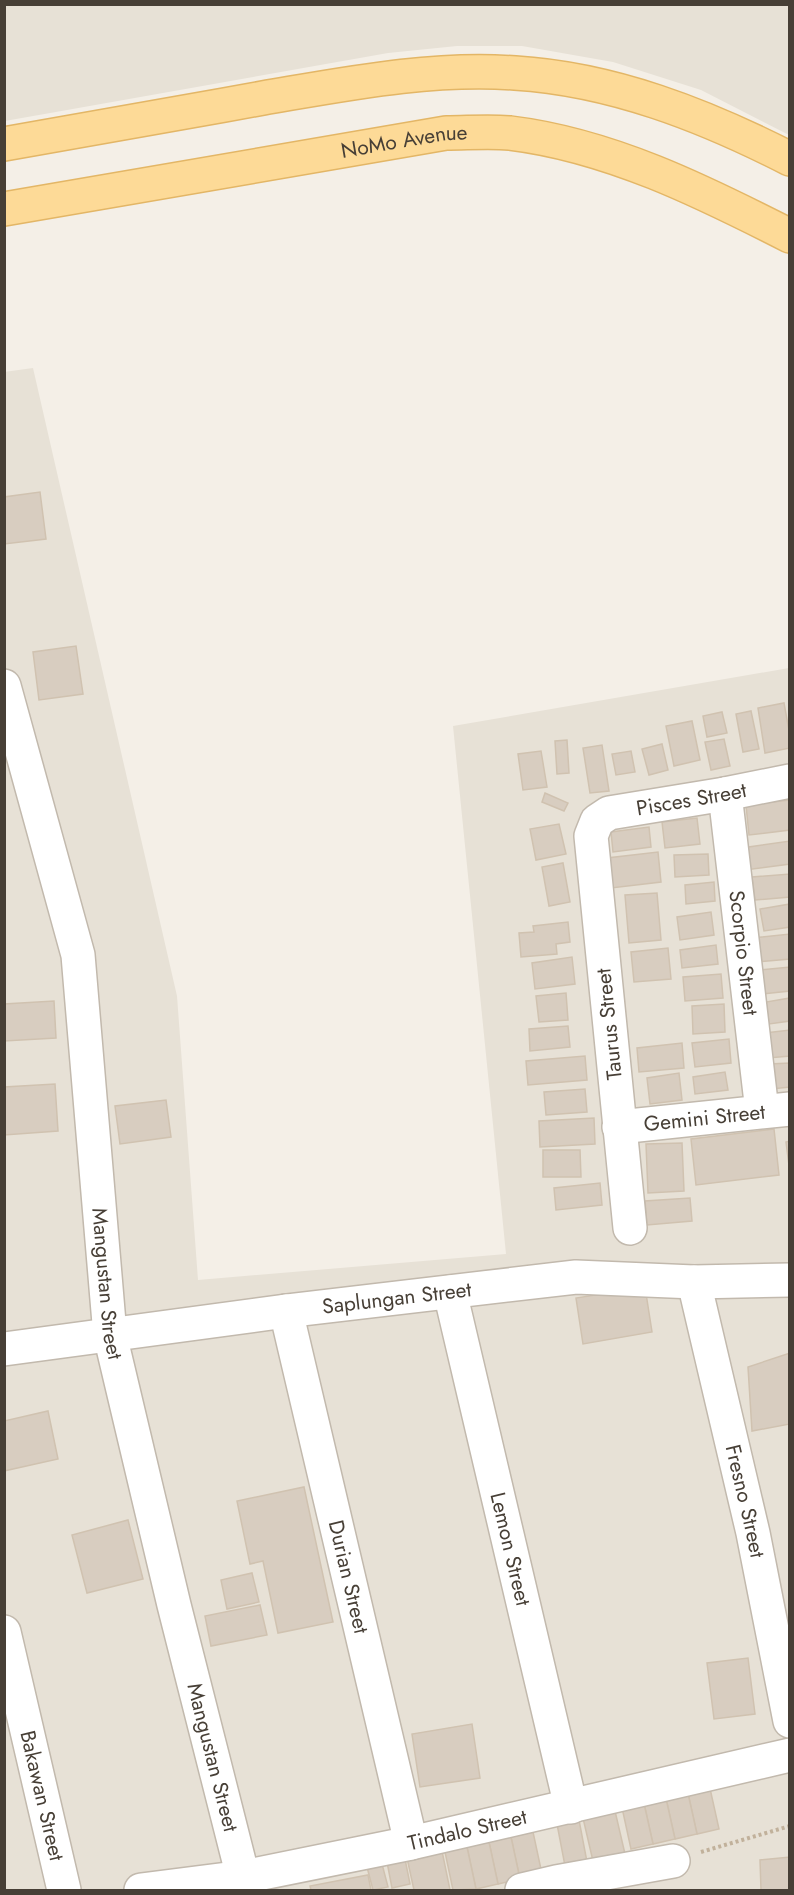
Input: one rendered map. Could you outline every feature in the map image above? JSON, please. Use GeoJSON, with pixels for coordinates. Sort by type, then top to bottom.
{"type":"FeatureCollection","features":[{"type":"Feature","properties":{"kind":"main road"},"geometry":{"type":"LineString","coordinates":[[4,144],[353,83],[446,72],[515,73],[558,78],[623,92],[678,109],[757,142],[789,159]]}},
{"type":"Feature","properties":{"kind":"main road","name":"NoMo Avenue"},"geometry":{"type":"LineString","coordinates":[[4,209],[446,132],[509,133],[549,140],[594,152],[655,173],[727,204],[789,236]]}},
{"type":"Feature","properties":{"kind":"street","name":"Mangustan Street"},"geometry":{"type":"LineString","coordinates":[[4,686],[78,955],[110,1335],[174,1605],[243,1877]]}},
{"type":"Feature","properties":{"kind":"street","name":"Pisces Street"},"geometry":{"type":"LineString","coordinates":[[597,821],[609,813],[789,781]]}},
{"type":"Feature","properties":{"kind":"street","name":"Scorpio Street"},"geometry":{"type":"LineString","coordinates":[[725,794],[776,1110]]}},
{"type":"Feature","properties":{"kind":"street","name":"Taurus Street"},"geometry":{"type":"LineString","coordinates":[[597,821],[591,836],[592,853],[630,1228]]}},
{"type":"Feature","properties":{"kind":"street","name":"Gemini Street"},"geometry":{"type":"LineString","coordinates":[[619,1127],[776,1110]]}},
{"type":"Feature","properties":{"kind":"street","name":"Saplungan Street"},"geometry":{"type":"LineString","coordinates":[[4,1349],[286,1311],[576,1277],[694,1282],[789,1280]]}},
{"type":"Feature","properties":{"kind":"street","name":"Fresno Street"},"geometry":{"type":"LineString","coordinates":[[694,1282],[753,1533],[789,1721]]}},
{"type":"Feature","properties":{"kind":"street","name":"Lemon Street"},"geometry":{"type":"LineString","coordinates":[[450,1292],[571,1807]]}},
{"type":"Feature","properties":{"kind":"street","name":"Durian Street"},"geometry":{"type":"LineString","coordinates":[[286,1311],[411,1843]]}},
{"type":"Feature","properties":{"kind":"street","name":"Bakawan Street"},"geometry":{"type":"LineString","coordinates":[[4,1632],[64,1890]]}},
{"type":"Feature","properties":{"kind":"street","name":"Tindalo Street"},"geometry":{"type":"LineString","coordinates":[[141,1890],[243,1877],[411,1843],[789,1755]]}},
{"type":"Feature","properties":{"kind":"street"},"geometry":{"type":"LineString","coordinates":[[522,1890],[673,1861]]}},
{"type":"Feature","properties":{"kind":"path"},"geometry":{"type":"LineString","coordinates":[[673,1861],[789,1826]]}},
{"type":"Feature","properties":{"kind":"shaded area"},"geometry":{"type":"Polygon","coordinates":[[[5,4],[789,5],[789,135],[701,90],[613,62],[522,46],[457,46],[388,53],[5,121],[5,4]]]}},
{"type":"Feature","properties":{"kind":"shaded area"},"geometry":{"type":"Polygon","coordinates":[[[33,368],[177,996],[198,1280],[506,1254],[453,726],[789,668],[789,1890],[5,1890],[4,372],[33,368]]]}},
{"type":"Feature","properties":{"kind":"building"},"geometry":{"type":"Polygon","coordinates":[[[40,492],[46,539],[4,544],[4,497],[40,492]]]}},
{"type":"Feature","properties":{"kind":"building"},"geometry":{"type":"Polygon","coordinates":[[[76,646],[83,694],[39,700],[33,652],[76,646]]]}},
{"type":"Feature","properties":{"kind":"building"},"geometry":{"type":"Polygon","coordinates":[[[784,703],[790,748],[765,753],[758,708],[784,703]]]}},
{"type":"Feature","properties":{"kind":"building"},"geometry":{"type":"Polygon","coordinates":[[[751,711],[759,749],[743,752],[736,714],[751,711]]]}},
{"type":"Feature","properties":{"kind":"building"},"geometry":{"type":"Polygon","coordinates":[[[722,712],[727,733],[707,737],[703,716],[722,712]]]}},
{"type":"Feature","properties":{"kind":"building"},"geometry":{"type":"Polygon","coordinates":[[[692,721],[700,760],[674,766],[666,726],[692,721]]]}},
{"type":"Feature","properties":{"kind":"building"},"geometry":{"type":"Polygon","coordinates":[[[724,739],[730,766],[711,770],[705,742],[724,739]]]}},
{"type":"Feature","properties":{"kind":"building"},"geometry":{"type":"Polygon","coordinates":[[[567,740],[569,773],[557,774],[555,741],[567,740]]]}},
{"type":"Feature","properties":{"kind":"building"},"geometry":{"type":"Polygon","coordinates":[[[662,744],[668,770],[649,775],[642,749],[662,744]]]}},
{"type":"Feature","properties":{"kind":"building"},"geometry":{"type":"Polygon","coordinates":[[[602,745],[609,791],[590,793],[583,748],[602,745]]]}},
{"type":"Feature","properties":{"kind":"building"},"geometry":{"type":"Polygon","coordinates":[[[541,751],[547,787],[523,790],[518,754],[541,751]]]}},
{"type":"Feature","properties":{"kind":"building"},"geometry":{"type":"Polygon","coordinates":[[[631,751],[635,772],[616,775],[612,754],[631,751]]]}},
{"type":"Feature","properties":{"kind":"building"},"geometry":{"type":"Polygon","coordinates":[[[545,793],[568,803],[564,811],[542,802],[545,793]]]}},
{"type":"Feature","properties":{"kind":"building"},"geometry":{"type":"Polygon","coordinates":[[[790,800],[790,830],[749,835],[746,805],[790,800]]]}},
{"type":"Feature","properties":{"kind":"building"},"geometry":{"type":"Polygon","coordinates":[[[697,818],[700,844],[665,848],[662,822],[697,818]]]}},
{"type":"Feature","properties":{"kind":"building"},"geometry":{"type":"Polygon","coordinates":[[[559,824],[566,854],[536,860],[530,829],[559,824]]]}},
{"type":"Feature","properties":{"kind":"building"},"geometry":{"type":"Polygon","coordinates":[[[649,827],[651,847],[613,852],[611,832],[649,827]]]}},
{"type":"Feature","properties":{"kind":"building"},"geometry":{"type":"Polygon","coordinates":[[[790,841],[790,864],[745,870],[742,848],[790,841]]]}},
{"type":"Feature","properties":{"kind":"building"},"geometry":{"type":"Polygon","coordinates":[[[658,852],[661,882],[611,888],[607,858],[658,852]]]}},
{"type":"Feature","properties":{"kind":"building"},"geometry":{"type":"Polygon","coordinates":[[[708,854],[709,875],[675,877],[674,855],[708,854]]]}},
{"type":"Feature","properties":{"kind":"building"},"geometry":{"type":"Polygon","coordinates":[[[563,863],[570,902],[549,906],[542,867],[563,863]]]}},
{"type":"Feature","properties":{"kind":"building"},"geometry":{"type":"Polygon","coordinates":[[[790,874],[790,897],[755,900],[752,877],[790,874]]]}},
{"type":"Feature","properties":{"kind":"building"},"geometry":{"type":"Polygon","coordinates":[[[714,882],[715,901],[686,904],[685,885],[714,882]]]}},
{"type":"Feature","properties":{"kind":"building"},"geometry":{"type":"Polygon","coordinates":[[[657,893],[661,940],[629,943],[625,895],[657,893]]]}},
{"type":"Feature","properties":{"kind":"building"},"geometry":{"type":"Polygon","coordinates":[[[790,904],[790,927],[764,931],[760,909],[790,904]]]}},
{"type":"Feature","properties":{"kind":"building"},"geometry":{"type":"Polygon","coordinates":[[[711,912],[714,935],[680,940],[677,917],[711,912]]]}},
{"type":"Feature","properties":{"kind":"building"},"geometry":{"type":"Polygon","coordinates":[[[568,922],[570,942],[556,944],[557,954],[521,957],[519,933],[534,932],[533,926],[568,922]]]}},
{"type":"Feature","properties":{"kind":"building"},"geometry":{"type":"Polygon","coordinates":[[[790,934],[790,959],[756,962],[753,938],[790,934]]]}},
{"type":"Feature","properties":{"kind":"building"},"geometry":{"type":"Polygon","coordinates":[[[716,945],[718,964],[682,968],[680,950],[716,945]]]}},
{"type":"Feature","properties":{"kind":"building"},"geometry":{"type":"Polygon","coordinates":[[[668,948],[671,979],[634,982],[631,952],[668,948]]]}},
{"type":"Feature","properties":{"kind":"building"},"geometry":{"type":"Polygon","coordinates":[[[572,957],[575,984],[535,989],[532,963],[572,957]]]}},
{"type":"Feature","properties":{"kind":"building"},"geometry":{"type":"Polygon","coordinates":[[[790,967],[790,991],[762,994],[760,970],[790,967]]]}},
{"type":"Feature","properties":{"kind":"building"},"geometry":{"type":"Polygon","coordinates":[[[721,974],[723,998],[685,1001],[683,977],[721,974]]]}},
{"type":"Feature","properties":{"kind":"building"},"geometry":{"type":"Polygon","coordinates":[[[566,993],[568,1020],[539,1022],[536,996],[566,993]]]}},
{"type":"Feature","properties":{"kind":"building"},"geometry":{"type":"Polygon","coordinates":[[[790,998],[790,1021],[769,1024],[766,1002],[790,998]]]}},
{"type":"Feature","properties":{"kind":"building"},"geometry":{"type":"Polygon","coordinates":[[[54,1001],[56,1038],[4,1041],[4,1004],[54,1001]]]}},
{"type":"Feature","properties":{"kind":"building"},"geometry":{"type":"Polygon","coordinates":[[[724,1004],[725,1032],[693,1034],[692,1006],[724,1004]]]}},
{"type":"Feature","properties":{"kind":"building"},"geometry":{"type":"Polygon","coordinates":[[[568,1026],[570,1047],[530,1051],[529,1029],[568,1026]]]}},
{"type":"Feature","properties":{"kind":"building"},"geometry":{"type":"Polygon","coordinates":[[[790,1030],[790,1056],[768,1058],[765,1033],[790,1030]]]}},
{"type":"Feature","properties":{"kind":"building"},"geometry":{"type":"Polygon","coordinates":[[[729,1039],[731,1063],[695,1067],[692,1043],[729,1039]]]}},
{"type":"Feature","properties":{"kind":"building"},"geometry":{"type":"Polygon","coordinates":[[[682,1043],[684,1068],[639,1072],[637,1048],[682,1043]]]}},
{"type":"Feature","properties":{"kind":"building"},"geometry":{"type":"Polygon","coordinates":[[[585,1056],[587,1080],[528,1085],[526,1061],[585,1056]]]}},
{"type":"Feature","properties":{"kind":"building"},"geometry":{"type":"Polygon","coordinates":[[[790,1063],[790,1087],[771,1089],[769,1064],[790,1063]]]}},
{"type":"Feature","properties":{"kind":"building"},"geometry":{"type":"Polygon","coordinates":[[[725,1072],[728,1090],[695,1094],[693,1077],[725,1072]]]}},
{"type":"Feature","properties":{"kind":"building"},"geometry":{"type":"Polygon","coordinates":[[[679,1073],[682,1100],[650,1104],[647,1078],[679,1073]]]}},
{"type":"Feature","properties":{"kind":"building"},"geometry":{"type":"Polygon","coordinates":[[[55,1084],[58,1131],[4,1135],[4,1087],[55,1084]]]}},
{"type":"Feature","properties":{"kind":"building"},"geometry":{"type":"Polygon","coordinates":[[[585,1089],[587,1112],[546,1115],[544,1092],[585,1089]]]}},
{"type":"Feature","properties":{"kind":"building"},"geometry":{"type":"Polygon","coordinates":[[[166,1100],[171,1137],[120,1144],[115,1106],[166,1100]]]}},
{"type":"Feature","properties":{"kind":"building"},"geometry":{"type":"Polygon","coordinates":[[[594,1118],[595,1144],[540,1147],[539,1121],[594,1118]]]}},
{"type":"Feature","properties":{"kind":"building"},"geometry":{"type":"Polygon","coordinates":[[[774,1129],[779,1175],[696,1185],[691,1139],[774,1129]]]}},
{"type":"Feature","properties":{"kind":"building"},"geometry":{"type":"Polygon","coordinates":[[[790,1141],[790,1173],[786,1142],[790,1141]]]}},
{"type":"Feature","properties":{"kind":"building"},"geometry":{"type":"Polygon","coordinates":[[[682,1143],[684,1191],[648,1193],[646,1144],[682,1143]]]}},
{"type":"Feature","properties":{"kind":"building"},"geometry":{"type":"Polygon","coordinates":[[[543,1150],[580,1150],[581,1177],[543,1177],[543,1150]]]}},
{"type":"Feature","properties":{"kind":"building"},"geometry":{"type":"Polygon","coordinates":[[[600,1183],[602,1205],[556,1210],[554,1188],[600,1183]]]}},
{"type":"Feature","properties":{"kind":"building"},"geometry":{"type":"Polygon","coordinates":[[[690,1198],[692,1221],[647,1225],[645,1201],[690,1198]]]}},
{"type":"Feature","properties":{"kind":"building"},"geometry":{"type":"Polygon","coordinates":[[[645,1287],[652,1332],[583,1344],[576,1298],[645,1287]]]}},
{"type":"Feature","properties":{"kind":"building"},"geometry":{"type":"Polygon","coordinates":[[[790,1353],[790,1424],[752,1431],[748,1367],[790,1353]]]}},
{"type":"Feature","properties":{"kind":"building"},"geometry":{"type":"Polygon","coordinates":[[[48,1411],[58,1459],[4,1471],[4,1421],[48,1411]]]}},
{"type":"Feature","properties":{"kind":"building"},"geometry":{"type":"Polygon","coordinates":[[[304,1487],[333,1622],[278,1633],[263,1561],[250,1564],[237,1501],[304,1487]]]}},
{"type":"Feature","properties":{"kind":"building"},"geometry":{"type":"Polygon","coordinates":[[[128,1520],[143,1579],[87,1593],[72,1535],[128,1520]]]}},
{"type":"Feature","properties":{"kind":"building"},"geometry":{"type":"Polygon","coordinates":[[[252,1573],[259,1602],[227,1609],[221,1580],[252,1573]]]}},
{"type":"Feature","properties":{"kind":"building"},"geometry":{"type":"Polygon","coordinates":[[[260,1605],[267,1635],[211,1646],[205,1616],[260,1605]]]}},
{"type":"Feature","properties":{"kind":"building"},"geometry":{"type":"Polygon","coordinates":[[[748,1658],[755,1714],[714,1719],[707,1663],[748,1658]]]}},
{"type":"Feature","properties":{"kind":"building"},"geometry":{"type":"Polygon","coordinates":[[[472,1724],[480,1778],[420,1787],[412,1734],[472,1724]]]}},
{"type":"Feature","properties":{"kind":"building"},"geometry":{"type":"Polygon","coordinates":[[[709,1784],[719,1829],[697,1834],[687,1789],[709,1784]]]}},
{"type":"Feature","properties":{"kind":"building"},"geometry":{"type":"Polygon","coordinates":[[[687,1789],[697,1834],[675,1839],[665,1794],[687,1789]]]}},
{"type":"Feature","properties":{"kind":"building"},"geometry":{"type":"Polygon","coordinates":[[[665,1794],[675,1839],[653,1844],[643,1799],[665,1794]]]}},
{"type":"Feature","properties":{"kind":"building"},"geometry":{"type":"Polygon","coordinates":[[[643,1799],[653,1844],[631,1849],[621,1803],[643,1799]]]}},
{"type":"Feature","properties":{"kind":"building"},"geometry":{"type":"Polygon","coordinates":[[[615,1811],[625,1854],[593,1861],[583,1818],[615,1811]]]}},
{"type":"Feature","properties":{"kind":"building"},"geometry":{"type":"Polygon","coordinates":[[[579,1820],[587,1862],[565,1866],[557,1824],[579,1820]]]}},
{"type":"Feature","properties":{"kind":"building"},"geometry":{"type":"Polygon","coordinates":[[[533,1832],[542,1874],[520,1879],[511,1837],[533,1832]]]}},
{"type":"Feature","properties":{"kind":"building"},"geometry":{"type":"Polygon","coordinates":[[[511,1837],[520,1879],[498,1884],[489,1842],[511,1837]]]}},
{"type":"Feature","properties":{"kind":"building"},"geometry":{"type":"Polygon","coordinates":[[[489,1842],[498,1884],[476,1889],[467,1847],[489,1842]]]}},
{"type":"Feature","properties":{"kind":"building"},"geometry":{"type":"Polygon","coordinates":[[[467,1847],[476,1889],[453,1890],[445,1852],[467,1847]]]}},
{"type":"Feature","properties":{"kind":"building"},"geometry":{"type":"Polygon","coordinates":[[[442,1851],[450,1890],[414,1890],[407,1858],[442,1851]]]}},
{"type":"Feature","properties":{"kind":"building"},"geometry":{"type":"Polygon","coordinates":[[[790,1857],[790,1890],[761,1890],[760,1860],[790,1857]]]}},
{"type":"Feature","properties":{"kind":"building"},"geometry":{"type":"Polygon","coordinates":[[[405,1859],[410,1884],[392,1888],[387,1862],[405,1859]]]}},
{"type":"Feature","properties":{"kind":"building"},"geometry":{"type":"Polygon","coordinates":[[[382,1864],[388,1887],[373,1890],[367,1867],[382,1864]]]}},
{"type":"Feature","properties":{"kind":"building"},"geometry":{"type":"Polygon","coordinates":[[[368,1875],[371,1890],[311,1890],[310,1886],[368,1875]]]}}]}
